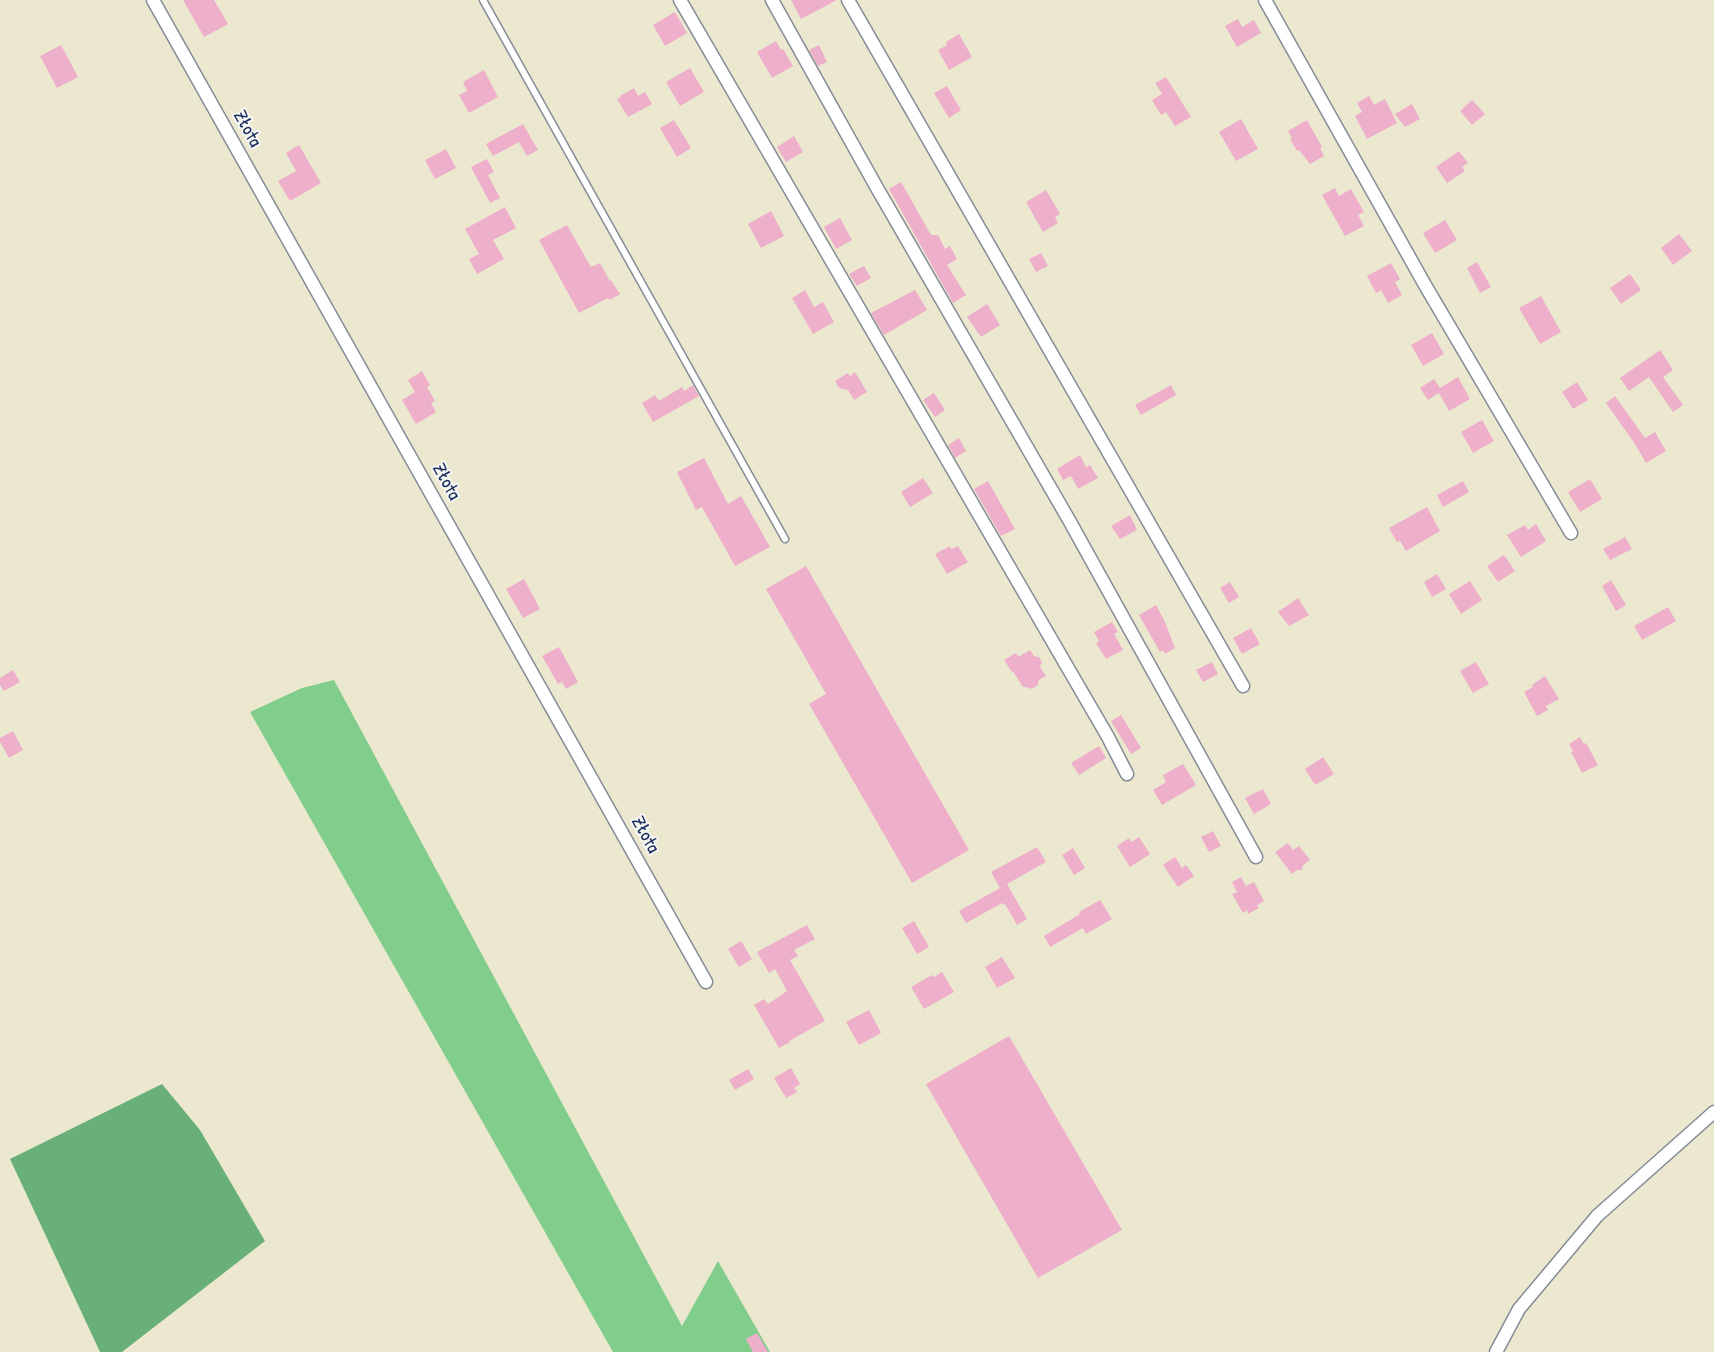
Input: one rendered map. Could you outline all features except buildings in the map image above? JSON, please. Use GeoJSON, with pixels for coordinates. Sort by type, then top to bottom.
{"type":"FeatureCollection","features":[{"type":"Feature","properties":{"kind":"street","name":"Złota"},"geometry":{"type":"LineString","coordinates":[[153,0],[706,982]]}},
{"type":"Feature","properties":{"kind":"street"},"geometry":{"type":"LineString","coordinates":[[680,0],[1103,729],[1127,774]]}},
{"type":"Feature","properties":{"kind":"street"},"geometry":{"type":"LineString","coordinates":[[772,0],[877,188],[1069,520],[1256,857]]}},
{"type":"Feature","properties":{"kind":"street"},"geometry":{"type":"LineString","coordinates":[[848,0],[1243,686]]}},
{"type":"Feature","properties":{"kind":"street"},"geometry":{"type":"LineString","coordinates":[[1266,0],[1425,285],[1571,533]]}},
{"type":"Feature","properties":{"kind":"street"},"geometry":{"type":"LineString","coordinates":[[1496,1352],[1519,1309],[1597,1216],[1714,1112]]}},
{"type":"Feature","properties":{"kind":"lane"},"geometry":{"type":"LineString","coordinates":[[483,0],[785,539]]}},
{"type":"Feature","properties":{"kind":"green space"},"geometry":{"type":"Polygon","coordinates":[[[334,680],[682,1326],[718,1261],[770,1352],[613,1352],[250,712],[302,688],[334,680]]]}},
{"type":"Feature","properties":{"kind":"green space"},"geometry":{"type":"Polygon","coordinates":[[[162,1084],[200,1130],[265,1241],[122,1352],[100,1352],[10,1159],[162,1084]]]}}]}
